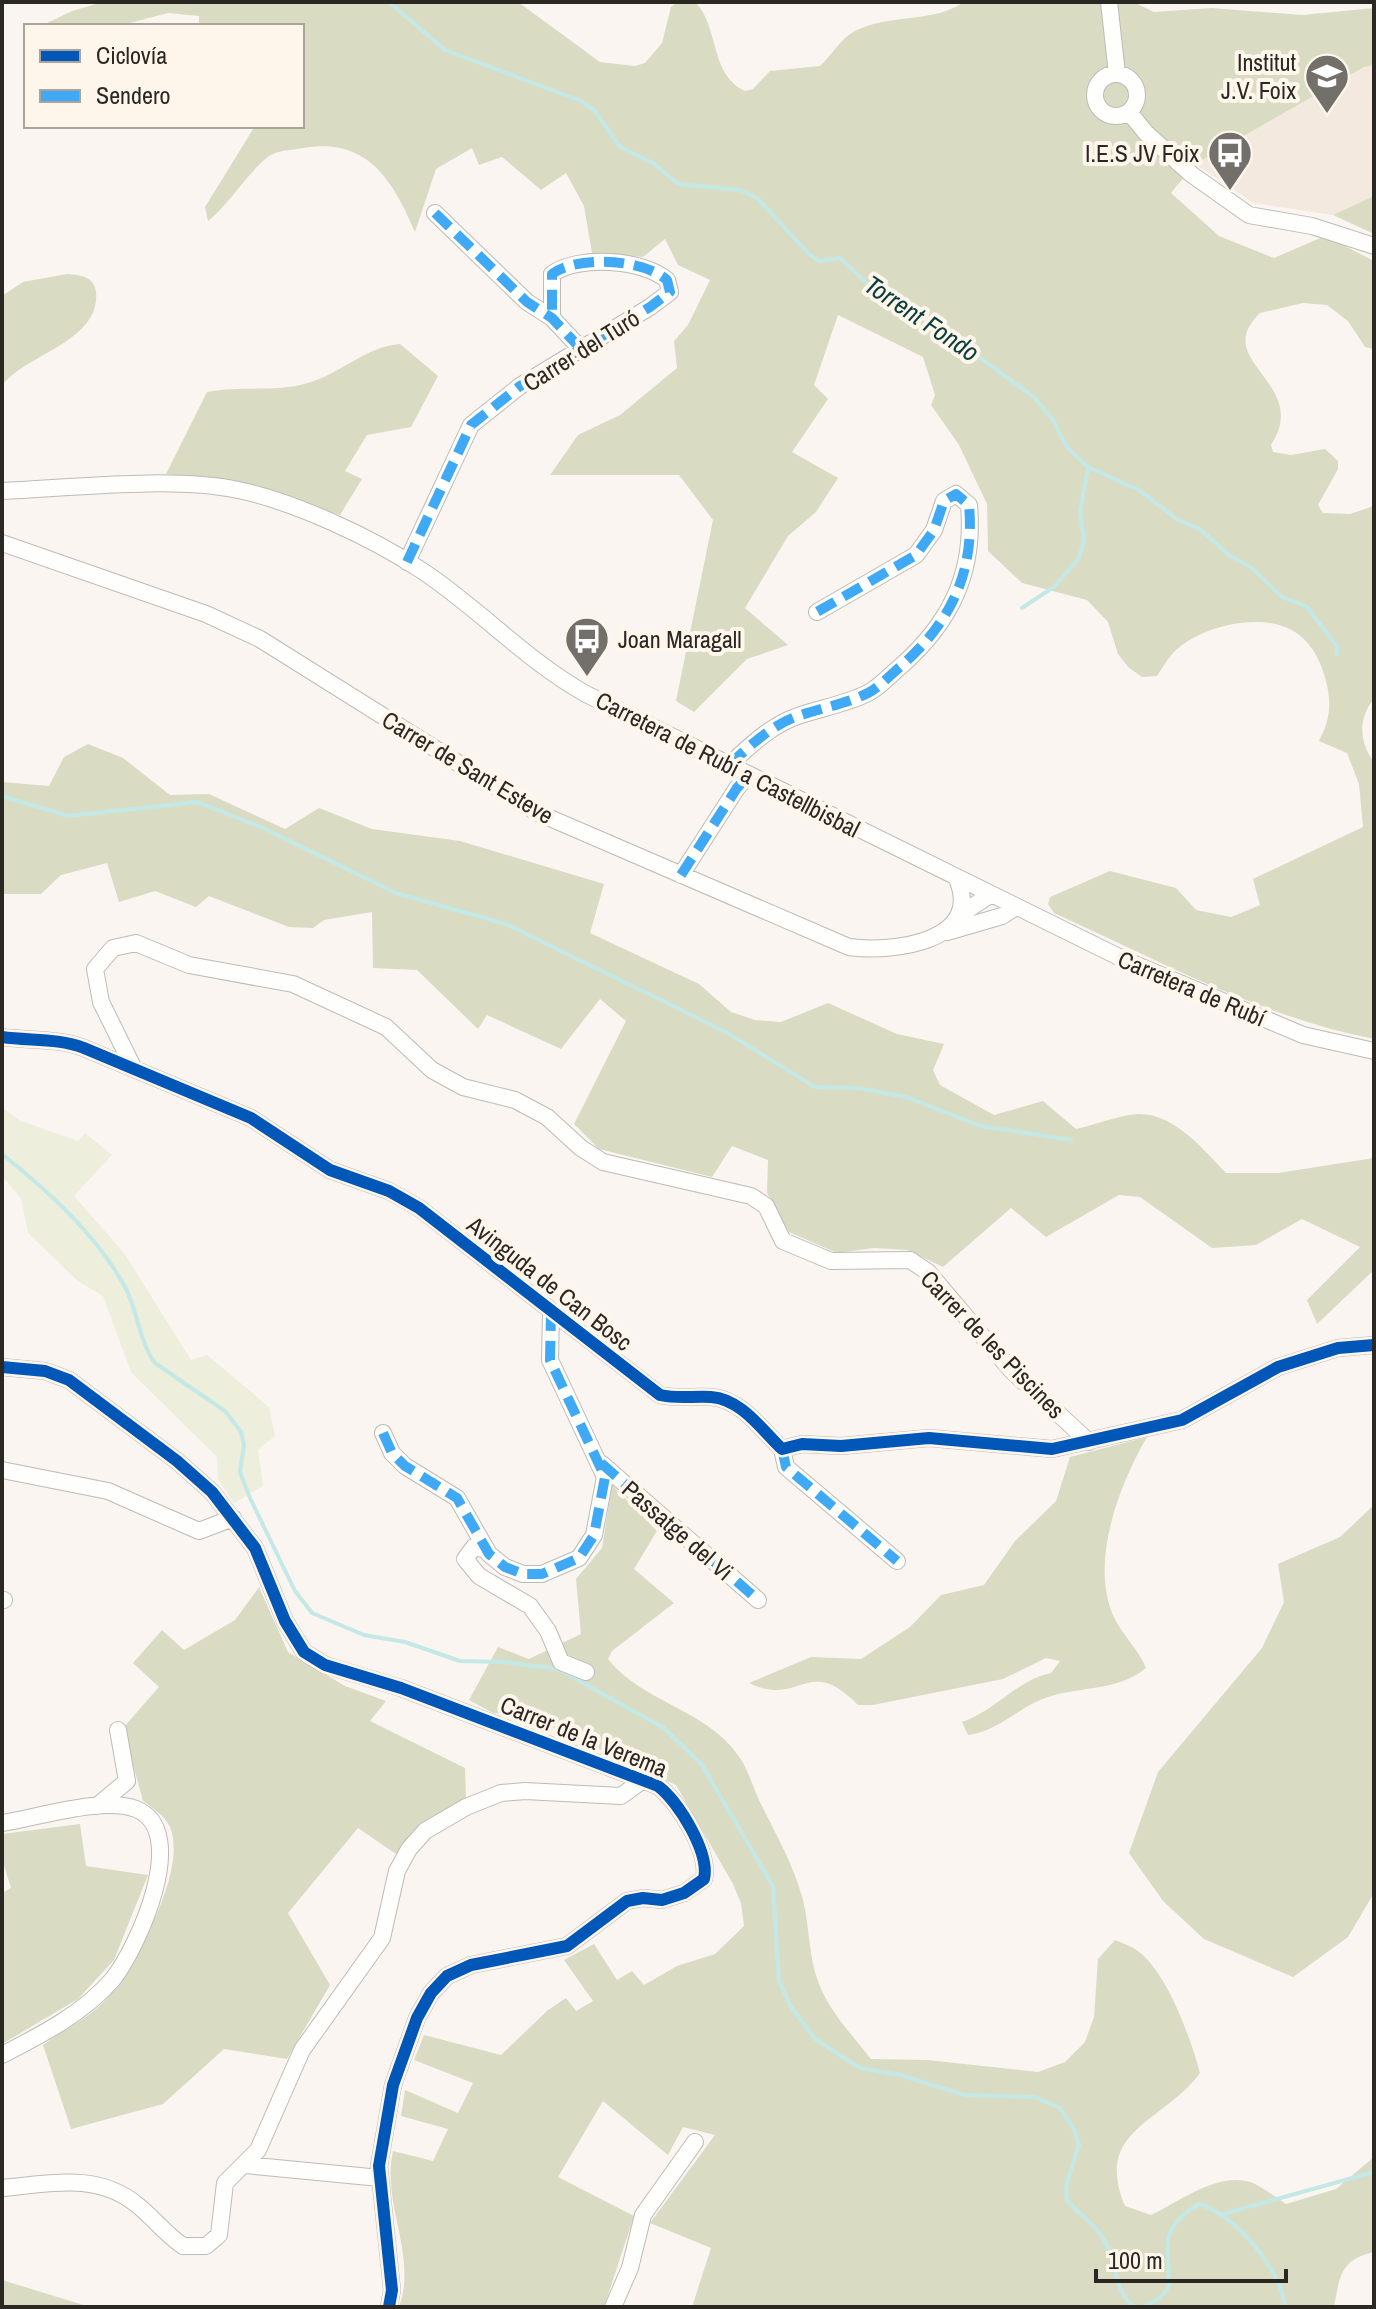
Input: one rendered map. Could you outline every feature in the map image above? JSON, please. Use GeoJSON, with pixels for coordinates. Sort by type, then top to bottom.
{"type":"FeatureCollection","features":[{"type":"Feature","properties":{"kind":"street"},"geometry":{"type":"LineString","coordinates":[[1109,2],[1117,74]]}},
{"type":"Feature","properties":{"kind":"street"},"geometry":{"type":"LineString","coordinates":[[1117,74],[1130,79],[1137,91],[1135,105],[1129,112],[1111,116],[1097,104],[1096,90],[1100,82],[1117,74]]}},
{"type":"Feature","properties":{"kind":"street"},"geometry":{"type":"LineString","coordinates":[[1129,112],[1146,133],[1191,174],[1249,215],[1312,226],[1374,246]]}},
{"type":"Feature","properties":{"kind":"street"},"geometry":{"type":"LineString","coordinates":[[435,213],[527,302],[552,318],[581,349]]}},
{"type":"Feature","properties":{"kind":"street","name":"Carrer del Turó"},"geometry":{"type":"LineString","coordinates":[[407,562],[471,425],[520,386],[670,292],[667,280],[649,268],[584,261],[563,266],[552,274],[552,318]]}},
{"type":"Feature","properties":{"kind":"street","name":"Carretera de Rubí a Castellbisbal"},"geometry":{"type":"LineString","coordinates":[[2,491],[188,484],[239,490],[306,514],[407,562],[559,678],[1004,900]]}},
{"type":"Feature","properties":{"kind":"street"},"geometry":{"type":"LineString","coordinates":[[729,765],[758,738],[795,717],[870,692],[925,645],[956,597],[972,532],[969,505],[956,494],[944,501],[934,530],[916,555],[817,612]]}},
{"type":"Feature","properties":{"kind":"street","name":"Carrer de Sant Esteve"},"geometry":{"type":"LineString","coordinates":[[2,543],[191,609],[260,639],[536,812],[849,947],[878,951],[1002,916],[1004,900]]}},
{"type":"Feature","properties":{"kind":"street"},"geometry":{"type":"LineString","coordinates":[[681,875],[749,775]]}},
{"type":"Feature","properties":{"kind":"street"},"geometry":{"type":"LineString","coordinates":[[943,933],[961,911],[961,888],[956,877]]}},
{"type":"Feature","properties":{"kind":"street"},"geometry":{"type":"LineString","coordinates":[[957,917],[1004,900]]}},
{"type":"Feature","properties":{"kind":"street","name":"Carretera de Rubí"},"geometry":{"type":"LineString","coordinates":[[1004,900],[1125,960],[1303,1035],[1374,1051]]}},
{"type":"Feature","properties":{"kind":"street","name":"Carrer de les Piscines"},"geometry":{"type":"LineString","coordinates":[[134,1069],[101,1002],[95,979],[100,959],[113,948],[136,943],[189,965],[293,984],[386,1027],[432,1070],[463,1087],[515,1100],[547,1117],[581,1148],[603,1162],[751,1196],[766,1206],[783,1241],[831,1261],[910,1260],[928,1272],[1011,1370],[1089,1442]]}},
{"type":"Feature","properties":{"kind":"street","name":"Avinguda de Can Bosc"},"geometry":{"type":"LineString","coordinates":[[2,1037],[42,1043],[62,1040],[134,1069],[251,1118],[330,1170],[389,1191],[419,1208],[660,1395],[684,1400],[708,1397],[736,1404],[782,1449],[786,1467],[897,1561]]}},
{"type":"Feature","properties":{"kind":"street"},"geometry":{"type":"LineString","coordinates":[[383,1433],[392,1453],[405,1466],[457,1498],[487,1550],[505,1567],[523,1574],[542,1574],[579,1558],[594,1535],[605,1477],[550,1360],[551,1312]]}},
{"type":"Feature","properties":{"kind":"street"},"geometry":{"type":"LineString","coordinates":[[782,1449],[802,1444],[841,1446],[929,1438],[1021,1449],[1052,1449],[1182,1420],[1278,1367],[1338,1348],[1374,1345]]}},
{"type":"Feature","properties":{"kind":"street","name":"Carrer de la Verema"},"geometry":{"type":"LineString","coordinates":[[2,1367],[45,1371],[69,1380],[177,1461],[233,1518],[255,1548],[285,1621],[304,1652],[325,1665],[401,1688],[643,1780],[672,1797],[686,1819],[706,1867],[704,1879],[684,1893],[662,1900],[643,1898],[627,1901],[567,1946],[471,1965],[447,1976],[431,1993],[417,2018],[393,2085],[380,2178],[392,2290],[389,2307]]}},
{"type":"Feature","properties":{"kind":"street","name":"Passatge del Vi"},"geometry":{"type":"LineString","coordinates":[[598,1460],[758,1600]]}},
{"type":"Feature","properties":{"kind":"street"},"geometry":{"type":"LineString","coordinates":[[2,1470],[108,1491],[199,1531],[233,1518]]}},
{"type":"Feature","properties":{"kind":"street"},"geometry":{"type":"LineString","coordinates":[[487,1550],[474,1547],[465,1559],[479,1576],[530,1606],[548,1631],[561,1662],[586,1672]]}},
{"type":"Feature","properties":{"kind":"street"},"geometry":{"type":"LineString","coordinates":[[97,1806],[127,1781],[118,1730]]}},
{"type":"Feature","properties":{"kind":"street"},"geometry":{"type":"LineString","coordinates":[[2,2188],[54,2181],[111,2188],[141,2208],[171,2238],[188,2248],[200,2248],[219,2235],[225,2183],[245,2165],[263,2142],[302,2050],[382,1938],[397,1871],[425,1831],[466,1807],[501,1793],[525,1791],[621,1796],[643,1780]]}},
{"type":"Feature","properties":{"kind":"street"},"geometry":{"type":"LineString","coordinates":[[2,1823],[97,1806],[134,1808],[149,1818],[158,1833],[163,1855],[143,1921],[114,1977],[52,2030],[2,2055]]}},
{"type":"Feature","properties":{"kind":"street"},"geometry":{"type":"LineString","coordinates":[[613,2307],[627,2278],[643,2215],[695,2142]]}},
{"type":"Feature","properties":{"kind":"street"},"geometry":{"type":"LineString","coordinates":[[245,2165],[380,2178]]}},
{"type":"Feature","properties":{"kind":"shaded area","name":"Institut J.V. Foix"},"geometry":{"type":"Polygon","coordinates":[[[1374,65],[1374,196],[1333,215],[1254,203],[1195,164],[1364,67],[1374,65]]]}},
{"type":"Feature","properties":{"kind":"green space"},"geometry":{"type":"Polygon","coordinates":[[[103,2],[518,2],[600,62],[635,66],[645,63],[662,43],[671,7],[678,2],[695,2],[703,12],[726,73],[745,91],[753,89],[770,71],[820,66],[845,38],[869,25],[939,13],[964,2],[1133,2],[1154,12],[1212,8],[1302,15],[1374,8],[1374,65],[1364,67],[1195,164],[1171,193],[1219,236],[1274,258],[1325,236],[1374,261],[1374,349],[1365,347],[1348,321],[1327,305],[1303,303],[1260,313],[1248,330],[1246,345],[1279,405],[1280,423],[1271,445],[1273,452],[1291,455],[1325,449],[1338,461],[1338,469],[1318,505],[1323,513],[1350,514],[1374,506],[1374,699],[1365,714],[1362,730],[1365,747],[1374,762],[1374,1039],[1291,1017],[1251,1002],[1054,913],[1048,904],[1050,897],[1110,871],[1176,888],[1196,910],[1231,917],[1260,905],[1253,879],[1363,827],[1359,784],[1347,753],[1319,741],[1329,712],[1328,689],[1316,655],[1298,634],[1269,623],[1252,622],[1218,628],[1188,641],[1176,650],[1157,676],[1142,677],[1128,667],[1118,654],[1108,622],[1087,600],[1022,583],[988,551],[987,504],[959,445],[931,405],[935,395],[923,357],[838,315],[814,385],[828,399],[792,452],[838,478],[816,512],[788,536],[745,608],[788,645],[747,659],[694,712],[676,701],[713,520],[679,475],[550,475],[578,435],[620,415],[677,368],[674,341],[688,325],[710,280],[678,265],[665,239],[643,257],[592,253],[584,206],[566,173],[541,190],[502,157],[479,165],[472,148],[436,169],[415,232],[397,196],[375,167],[345,149],[326,146],[273,154],[258,166],[208,221],[205,207],[254,128],[304,128],[304,24],[199,24],[199,16],[168,13],[126,24],[45,24],[72,11],[103,2]]]}},
{"type":"Feature","properties":{"kind":"green space"},"geometry":{"type":"Polygon","coordinates":[[[1374,196],[1374,234],[1333,215],[1374,196]]]}},
{"type":"Feature","properties":{"kind":"green space"},"geometry":{"type":"Polygon","coordinates":[[[67,274],[86,277],[95,287],[94,309],[86,323],[74,336],[26,365],[2,386],[2,296],[23,282],[67,274]]]}},
{"type":"Feature","properties":{"kind":"green space"},"geometry":{"type":"Polygon","coordinates":[[[400,344],[438,376],[411,427],[367,435],[345,471],[362,479],[340,515],[228,480],[166,474],[207,392],[296,386],[320,379],[376,350],[400,344]]]}},
{"type":"Feature","properties":{"kind":"green space"},"geometry":{"type":"Polygon","coordinates":[[[88,744],[123,758],[170,795],[209,794],[285,829],[319,808],[372,829],[460,841],[604,884],[590,933],[699,984],[731,1012],[755,1020],[781,1022],[828,1003],[897,1034],[944,1044],[933,1070],[940,1085],[994,1115],[1043,1101],[1076,1129],[1130,1115],[1151,1115],[1187,1134],[1226,1173],[1278,1173],[1374,1158],[1374,1270],[1317,1324],[1307,1300],[1360,1247],[1302,1219],[1256,1245],[1212,1248],[1140,1197],[1119,1195],[1046,1237],[1011,1208],[943,1267],[907,1250],[874,1248],[837,1253],[789,1232],[767,1193],[768,1160],[732,1146],[712,1177],[599,1149],[574,1124],[626,1021],[600,999],[561,1049],[487,1015],[478,1029],[417,970],[373,968],[372,912],[324,920],[313,928],[289,927],[209,896],[196,907],[155,891],[119,902],[107,863],[61,875],[41,894],[2,894],[2,782],[49,786],[64,757],[88,744]]]}},
{"type":"Feature","properties":{"kind":"green space"},"geometry":{"type":"Polygon","coordinates":[[[2,1108],[21,1121],[78,1141],[85,1133],[112,1155],[74,1196],[124,1253],[191,1360],[207,1355],[269,1407],[275,1436],[258,1450],[263,1486],[234,1503],[218,1479],[217,1457],[131,1372],[103,1296],[78,1281],[28,1233],[21,1198],[2,1176],[2,1108]]]}},
{"type":"Feature","properties":{"kind":"green space"},"geometry":{"type":"Polygon","coordinates":[[[1147,1437],[1118,1500],[1106,1548],[1107,1594],[1113,1615],[1146,1668],[1134,1676],[1109,1685],[1054,1695],[1031,1704],[997,1725],[968,1735],[962,1722],[985,1711],[1027,1682],[1051,1673],[1060,1661],[1046,1658],[1003,1679],[873,1705],[858,1705],[827,1683],[815,1682],[781,1690],[749,1683],[811,1657],[861,1659],[910,1627],[941,1595],[984,1585],[1015,1541],[1056,1501],[1070,1457],[1147,1437]]]}},
{"type":"Feature","properties":{"kind":"green space"},"geometry":{"type":"Polygon","coordinates":[[[612,1485],[657,1531],[634,1569],[674,1603],[612,1651],[608,1659],[640,1687],[713,1730],[742,1761],[799,1886],[819,1984],[835,2014],[871,2059],[927,2060],[1038,2072],[1065,2062],[1085,2042],[1094,2017],[1098,1959],[1115,1940],[1138,1951],[1159,1974],[1168,1990],[1200,2073],[1125,2144],[1118,2160],[1118,2181],[1125,2206],[1151,2215],[1200,2189],[1240,2180],[1257,2185],[1286,2204],[1336,2189],[1374,2157],[1374,2252],[1348,2265],[1338,2286],[1334,2307],[692,2307],[711,2248],[650,2223],[715,2135],[683,2127],[668,2155],[603,2101],[558,2177],[634,2216],[604,2307],[399,2307],[404,2288],[404,2269],[392,2191],[393,2151],[433,2161],[448,2129],[401,2116],[405,2090],[458,2113],[473,2083],[414,2060],[424,2035],[501,2055],[548,2010],[566,1998],[576,2011],[593,2001],[564,1960],[594,1944],[617,1980],[632,1971],[644,1985],[677,1966],[715,1954],[744,1926],[741,1903],[733,1884],[676,1785],[525,1715],[493,1713],[469,1700],[498,1647],[529,1659],[581,1634],[576,1579],[602,1548],[612,1485]]]}},
{"type":"Feature","properties":{"kind":"green space"},"geometry":{"type":"Polygon","coordinates":[[[1374,1505],[1374,1893],[1348,1937],[1293,1977],[1204,1939],[1163,1901],[1129,1853],[1158,1772],[1262,1648],[1284,1602],[1278,1564],[1340,1537],[1374,1505]]]}},
{"type":"Feature","properties":{"kind":"green space"},"geometry":{"type":"Polygon","coordinates":[[[259,1587],[288,1652],[345,1686],[386,1701],[370,1721],[465,1768],[466,1798],[417,1828],[396,1854],[358,1828],[288,1913],[330,1985],[287,2059],[224,2049],[163,2104],[71,2129],[43,2045],[94,2010],[119,1982],[145,1940],[166,1891],[172,1867],[174,1845],[170,1827],[161,1815],[143,1801],[123,1728],[159,1687],[133,1663],[162,1630],[184,1650],[235,1620],[259,1587]]]}},
{"type":"Feature","properties":{"kind":"green space"},"geometry":{"type":"Polygon","coordinates":[[[80,1824],[86,1866],[148,1875],[114,1960],[78,1999],[2,2044],[2,1893],[11,1888],[2,1859],[2,1834],[80,1824]]]}},
{"type":"Feature","properties":{"kind":"green space"},"geometry":{"type":"Polygon","coordinates":[[[2,2280],[90,2307],[2,2307],[2,2280]]]}},
{"type":"Feature","properties":{"kind":"waterway","name":"Torrent Fondo"},"geometry":{"type":"LineString","coordinates":[[389,2],[445,50],[581,101],[595,111],[620,147],[653,163],[678,184],[740,190],[757,198],[809,254],[819,261],[840,258],[880,296],[938,327],[1035,398],[1053,420],[1066,446],[1088,467],[1139,490],[1178,520],[1200,529],[1229,555],[1252,568],[1282,597],[1306,606],[1337,646],[1337,654]]}},
{"type":"Feature","properties":{"kind":"waterway"},"geometry":{"type":"LineString","coordinates":[[1022,608],[1055,586],[1079,558],[1084,541],[1080,512],[1088,467]]}},
{"type":"Feature","properties":{"kind":"waterway"},"geometry":{"type":"LineString","coordinates":[[2,796],[68,816],[197,802],[261,827],[396,893],[506,924],[726,1032],[815,1087],[858,1088],[906,1097],[981,1126],[1071,1140]]}},
{"type":"Feature","properties":{"kind":"waterway"},"geometry":{"type":"LineString","coordinates":[[2,1154],[54,1199],[102,1251],[126,1289],[145,1346],[155,1363],[225,1411],[241,1432],[244,1445],[240,1472],[250,1498],[295,1591],[312,1613],[364,1635],[405,1642],[460,1661],[503,1662],[558,1669],[664,1728],[702,1765],[773,1886],[779,1981],[790,2005],[815,2039],[860,2068],[900,2075],[965,2095],[1035,2097],[1060,2108],[1075,2131],[1079,2145],[1066,2186],[1067,2200],[1105,2242],[1120,2289],[1135,2307]]}},
{"type":"Feature","properties":{"kind":"waterway"},"geometry":{"type":"LineString","coordinates":[[1223,2214],[1374,2172]]}},
{"type":"Feature","properties":{"kind":"waterway"},"geometry":{"type":"LineString","coordinates":[[1143,2307],[1160,2298],[1169,2286],[1168,2239],[1176,2222],[1199,2204],[1227,2219],[1254,2245],[1275,2276],[1285,2307]]}},
{"type":"Feature","properties":{"kind":"marked path"},"geometry":{"type":"LineString","coordinates":[[435,213],[527,302],[552,318],[581,349]]}},
{"type":"Feature","properties":{"kind":"marked path"},"geometry":{"type":"LineString","coordinates":[[407,562],[471,425],[520,386],[650,307],[670,292],[667,280],[643,268],[610,262],[563,268],[552,274],[552,318]]}},
{"type":"Feature","properties":{"kind":"marked path"},"geometry":{"type":"LineString","coordinates":[[729,765],[761,737],[788,720],[872,690],[919,649],[946,613],[963,574],[968,552],[969,505],[956,494],[944,501],[934,530],[916,555],[817,612]]}},
{"type":"Feature","properties":{"kind":"marked path"},"geometry":{"type":"LineString","coordinates":[[681,875],[737,788],[749,775]]}},
{"type":"Feature","properties":{"kind":"marked path"},"geometry":{"type":"LineString","coordinates":[[383,1433],[392,1453],[405,1466],[457,1498],[489,1554],[505,1567],[523,1574],[542,1574],[579,1558],[594,1535],[605,1477],[550,1360],[551,1312]]}},
{"type":"Feature","properties":{"kind":"marked path"},"geometry":{"type":"LineString","coordinates":[[782,1449],[786,1467],[897,1561]]}},
{"type":"Feature","properties":{"kind":"marked path"},"geometry":{"type":"LineString","coordinates":[[601,1463],[758,1600]]}},
{"type":"Feature","properties":{"kind":"cycle path"},"geometry":{"type":"LineString","coordinates":[[2,1037],[54,1041],[84,1048],[251,1118],[330,1170],[389,1191],[419,1208],[660,1395],[711,1397],[732,1403],[750,1416],[782,1449],[802,1444],[841,1446],[929,1438],[1052,1449],[1182,1420],[1278,1367],[1338,1348],[1374,1345]]}},
{"type":"Feature","properties":{"kind":"cycle path"},"geometry":{"type":"LineString","coordinates":[[2,1367],[45,1371],[69,1380],[177,1461],[212,1492],[255,1548],[285,1621],[304,1652],[325,1665],[401,1688],[658,1786],[675,1804],[698,1842],[705,1868],[704,1879],[684,1893],[662,1900],[643,1898],[627,1901],[567,1946],[471,1965],[447,1976],[431,1993],[417,2018],[393,2085],[379,2166],[392,2290],[389,2307]]}},
{"type":"Feature","properties":{"kind":"place","name":"Institut J.V. Foix"},"geometry":{"type":"Point","coordinates":[1327,115]}},
{"type":"Feature","properties":{"kind":"place","name":"I.E.S JV Foix"},"geometry":{"type":"Point","coordinates":[1230,192]}},
{"type":"Feature","properties":{"kind":"place","name":"Joan Maragall"},"geometry":{"type":"Point","coordinates":[587,678]}}]}
